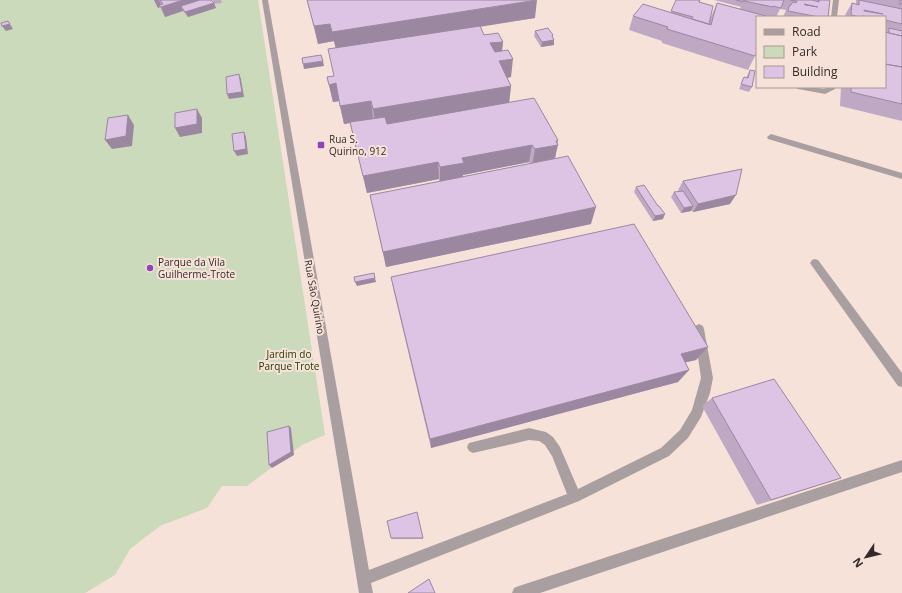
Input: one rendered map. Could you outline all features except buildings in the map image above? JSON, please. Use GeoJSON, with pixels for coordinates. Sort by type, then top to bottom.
{"type":"FeatureCollection","features":[{"type":"Feature","properties":{"kind":"street","name":"Rua São Quirino"},"geometry":{"type":"LineString","coordinates":[[265,0],[366,593]]}},
{"type":"Feature","properties":{"kind":"street"},"geometry":{"type":"LineString","coordinates":[[834,16],[836,0]]}},
{"type":"Feature","properties":{"kind":"street"},"geometry":{"type":"LineString","coordinates":[[803,88],[825,92],[831,88]]}},
{"type":"Feature","properties":{"kind":"street"},"geometry":{"type":"LineString","coordinates":[[771,137],[902,176]]}},
{"type":"Feature","properties":{"kind":"street"},"geometry":{"type":"LineString","coordinates":[[815,263],[902,382]]}},
{"type":"Feature","properties":{"kind":"street"},"geometry":{"type":"LineString","coordinates":[[364,579],[575,497],[665,452],[684,434],[696,413],[704,393],[707,378],[699,329]]}},
{"type":"Feature","properties":{"kind":"street"},"geometry":{"type":"LineString","coordinates":[[472,447],[529,434],[541,436],[553,446],[575,497]]}},
{"type":"Feature","properties":{"kind":"street"},"geometry":{"type":"LineString","coordinates":[[519,593],[902,466]]}},
{"type":"Feature","properties":{"kind":"green space","name":"Parque da Vila Guilherme-Trote"},"geometry":{"type":"Polygon","coordinates":[[[0,0],[258,0],[325,435],[302,445],[247,486],[222,486],[207,508],[160,526],[130,549],[115,575],[85,593],[0,593],[0,0]]]}},
{"type":"Feature","properties":{"kind":"place","name":"Rua S. Quirino, 912"},"geometry":{"type":"Point","coordinates":[321,145]}},
{"type":"Feature","properties":{"kind":"place","name":"Parque da Vila Guilherme-Trote"},"geometry":{"type":"Point","coordinates":[150,268]}},
{"type":"Feature","properties":{"kind":"park label","name":"Jardim do Parque Trote"},"geometry":{"type":"Point","coordinates":[289,360]}}]}
